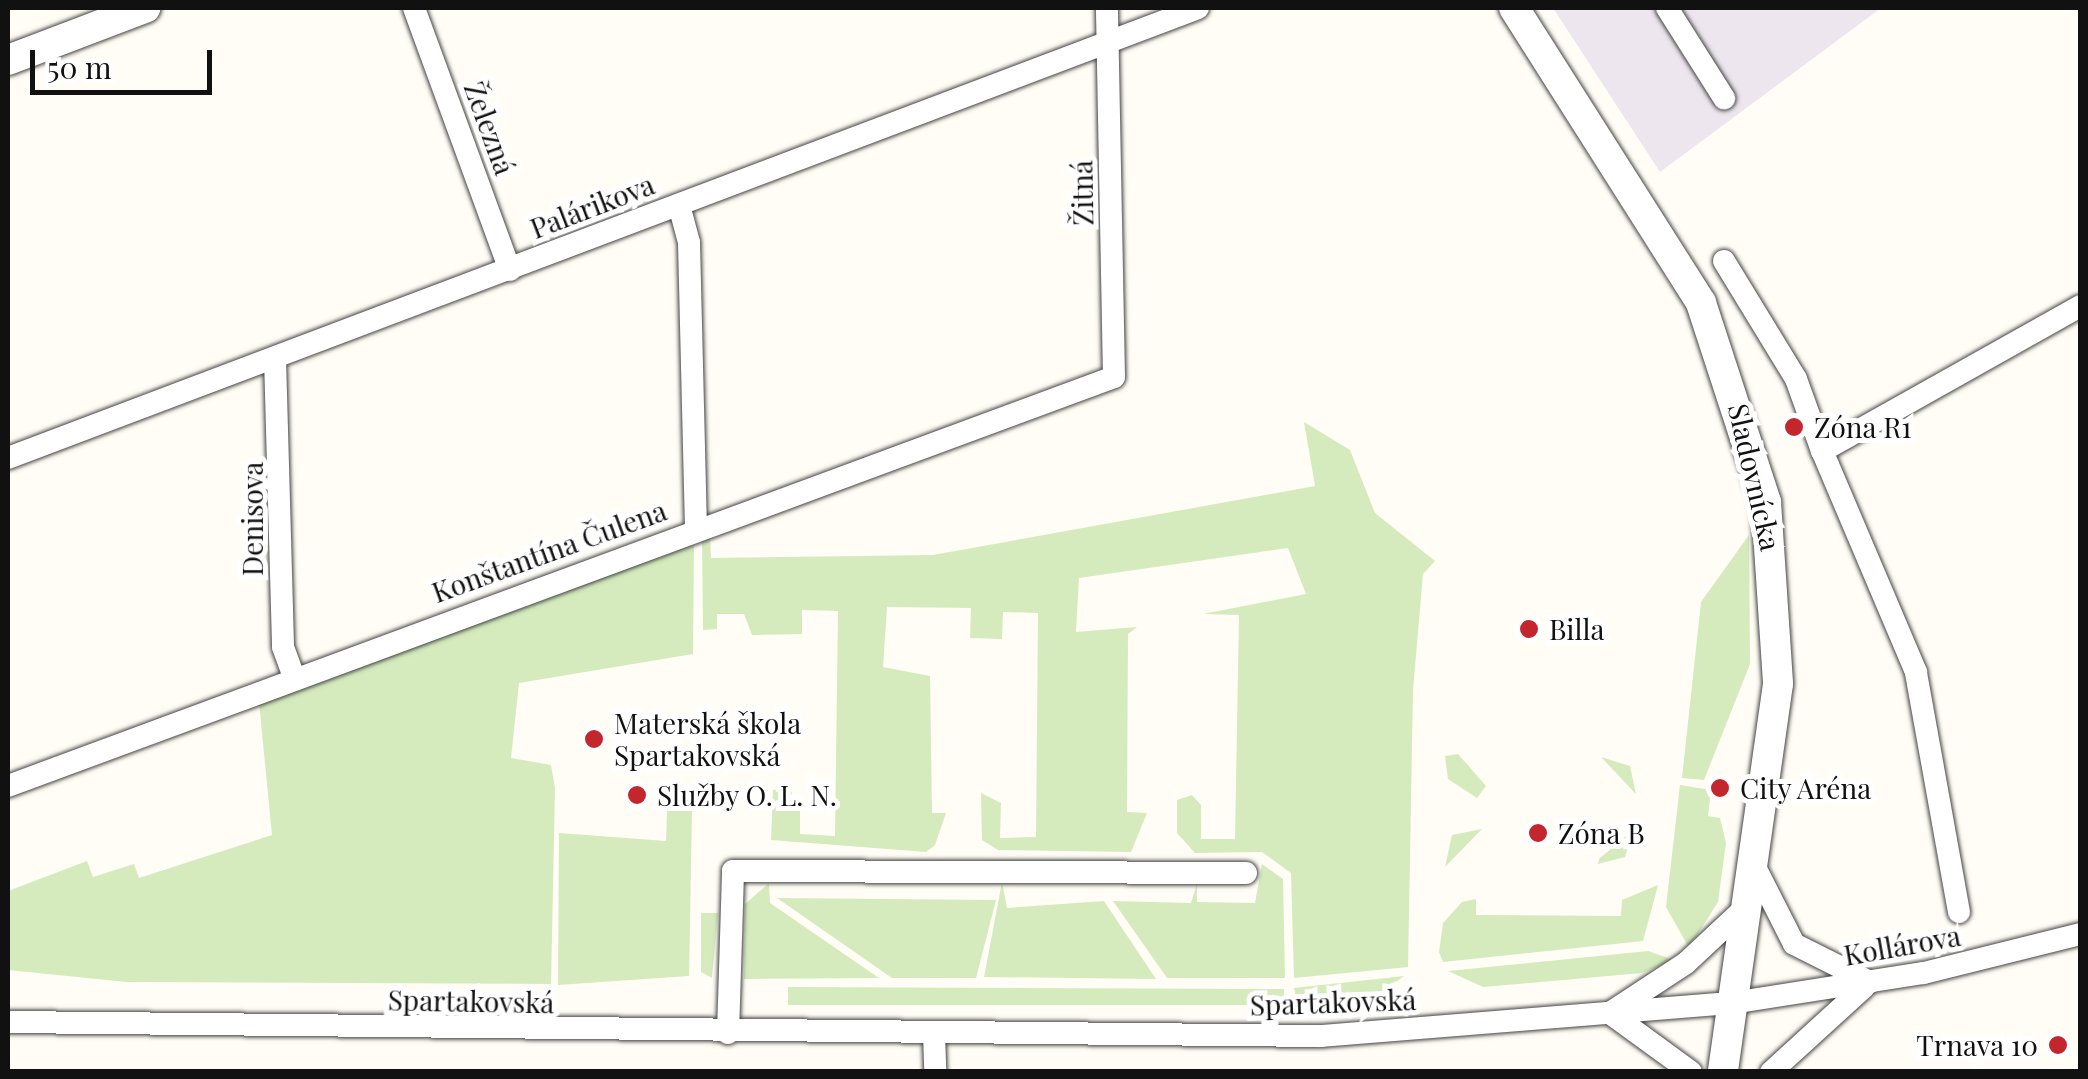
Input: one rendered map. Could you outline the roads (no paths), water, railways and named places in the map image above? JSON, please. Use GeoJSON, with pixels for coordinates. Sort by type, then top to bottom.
{"type":"FeatureCollection","features":[{"type":"Feature","properties":{"kind":"street"},"geometry":{"type":"LineString","coordinates":[[8,60],[145,8]]}},
{"type":"Feature","properties":{"kind":"street","name":"Železná"},"geometry":{"type":"LineString","coordinates":[[414,8],[510,270]]}},
{"type":"Feature","properties":{"kind":"street","name":"Žitná"},"geometry":{"type":"LineString","coordinates":[[1108,8],[1114,377]]}},
{"type":"Feature","properties":{"kind":"street","name":"Palárikova"},"geometry":{"type":"LineString","coordinates":[[8,458],[1198,8]]}},
{"type":"Feature","properties":{"kind":"street","name":"Sladovnícka"},"geometry":{"type":"LineString","coordinates":[[1514,8],[1701,303],[1758,465],[1780,633],[1755,867],[1723,1072]]}},
{"type":"Feature","properties":{"kind":"street"},"geometry":{"type":"LineString","coordinates":[[1667,8],[1724,98]]}},
{"type":"Feature","properties":{"kind":"street"},"geometry":{"type":"LineString","coordinates":[[678,204],[689,243],[696,529]]}},
{"type":"Feature","properties":{"kind":"street"},"geometry":{"type":"LineString","coordinates":[[1724,260],[1796,379],[1822,451],[1916,672],[1960,912]]}},
{"type":"Feature","properties":{"kind":"street"},"geometry":{"type":"LineString","coordinates":[[1822,451],[2080,306]]}},
{"type":"Feature","properties":{"kind":"street","name":"Denisova"},"geometry":{"type":"LineString","coordinates":[[276,358],[283,647],[294,678]]}},
{"type":"Feature","properties":{"kind":"street","name":"Konštantína Čulena"},"geometry":{"type":"LineString","coordinates":[[8,786],[1114,377]]}},
{"type":"Feature","properties":{"kind":"street"},"geometry":{"type":"LineString","coordinates":[[1755,867],[1794,944],[1870,982],[1771,1072]]}},
{"type":"Feature","properties":{"kind":"street"},"geometry":{"type":"LineString","coordinates":[[728,1033],[733,872],[1246,873]]}},
{"type":"Feature","properties":{"kind":"street"},"geometry":{"type":"LineString","coordinates":[[1691,1072],[1610,1013],[1708,946],[1748,904]]}},
{"type":"Feature","properties":{"kind":"street","name":"Kollárova"},"geometry":{"type":"LineString","coordinates":[[1732,1003],[1870,982],[2080,934]]}},
{"type":"Feature","properties":{"kind":"street","name":"Spartakovská"},"geometry":{"type":"LineString","coordinates":[[8,1022],[728,1033],[1321,1036],[1732,1003]]}},
{"type":"Feature","properties":{"kind":"street"},"geometry":{"type":"LineString","coordinates":[[934,1034],[934,1072]]}},
{"type":"Feature","properties":{"kind":"place","name":"Zóna R1"},"geometry":{"type":"Point","coordinates":[1794,427]}},
{"type":"Feature","properties":{"kind":"place","name":"Billa"},"geometry":{"type":"Point","coordinates":[1529,629]}},
{"type":"Feature","properties":{"kind":"place","name":"Materská škola Spartakovská"},"geometry":{"type":"Point","coordinates":[594,739]}},
{"type":"Feature","properties":{"kind":"place","name":"City Aréna"},"geometry":{"type":"Point","coordinates":[1720,788]}},
{"type":"Feature","properties":{"kind":"place","name":"Služby O. L. N."},"geometry":{"type":"Point","coordinates":[637,795]}},
{"type":"Feature","properties":{"kind":"place","name":"Zóna B"},"geometry":{"type":"Point","coordinates":[1538,833]}},
{"type":"Feature","properties":{"kind":"place","name":"Trnava 10"},"geometry":{"type":"Point","coordinates":[2058,1045]}}]}
